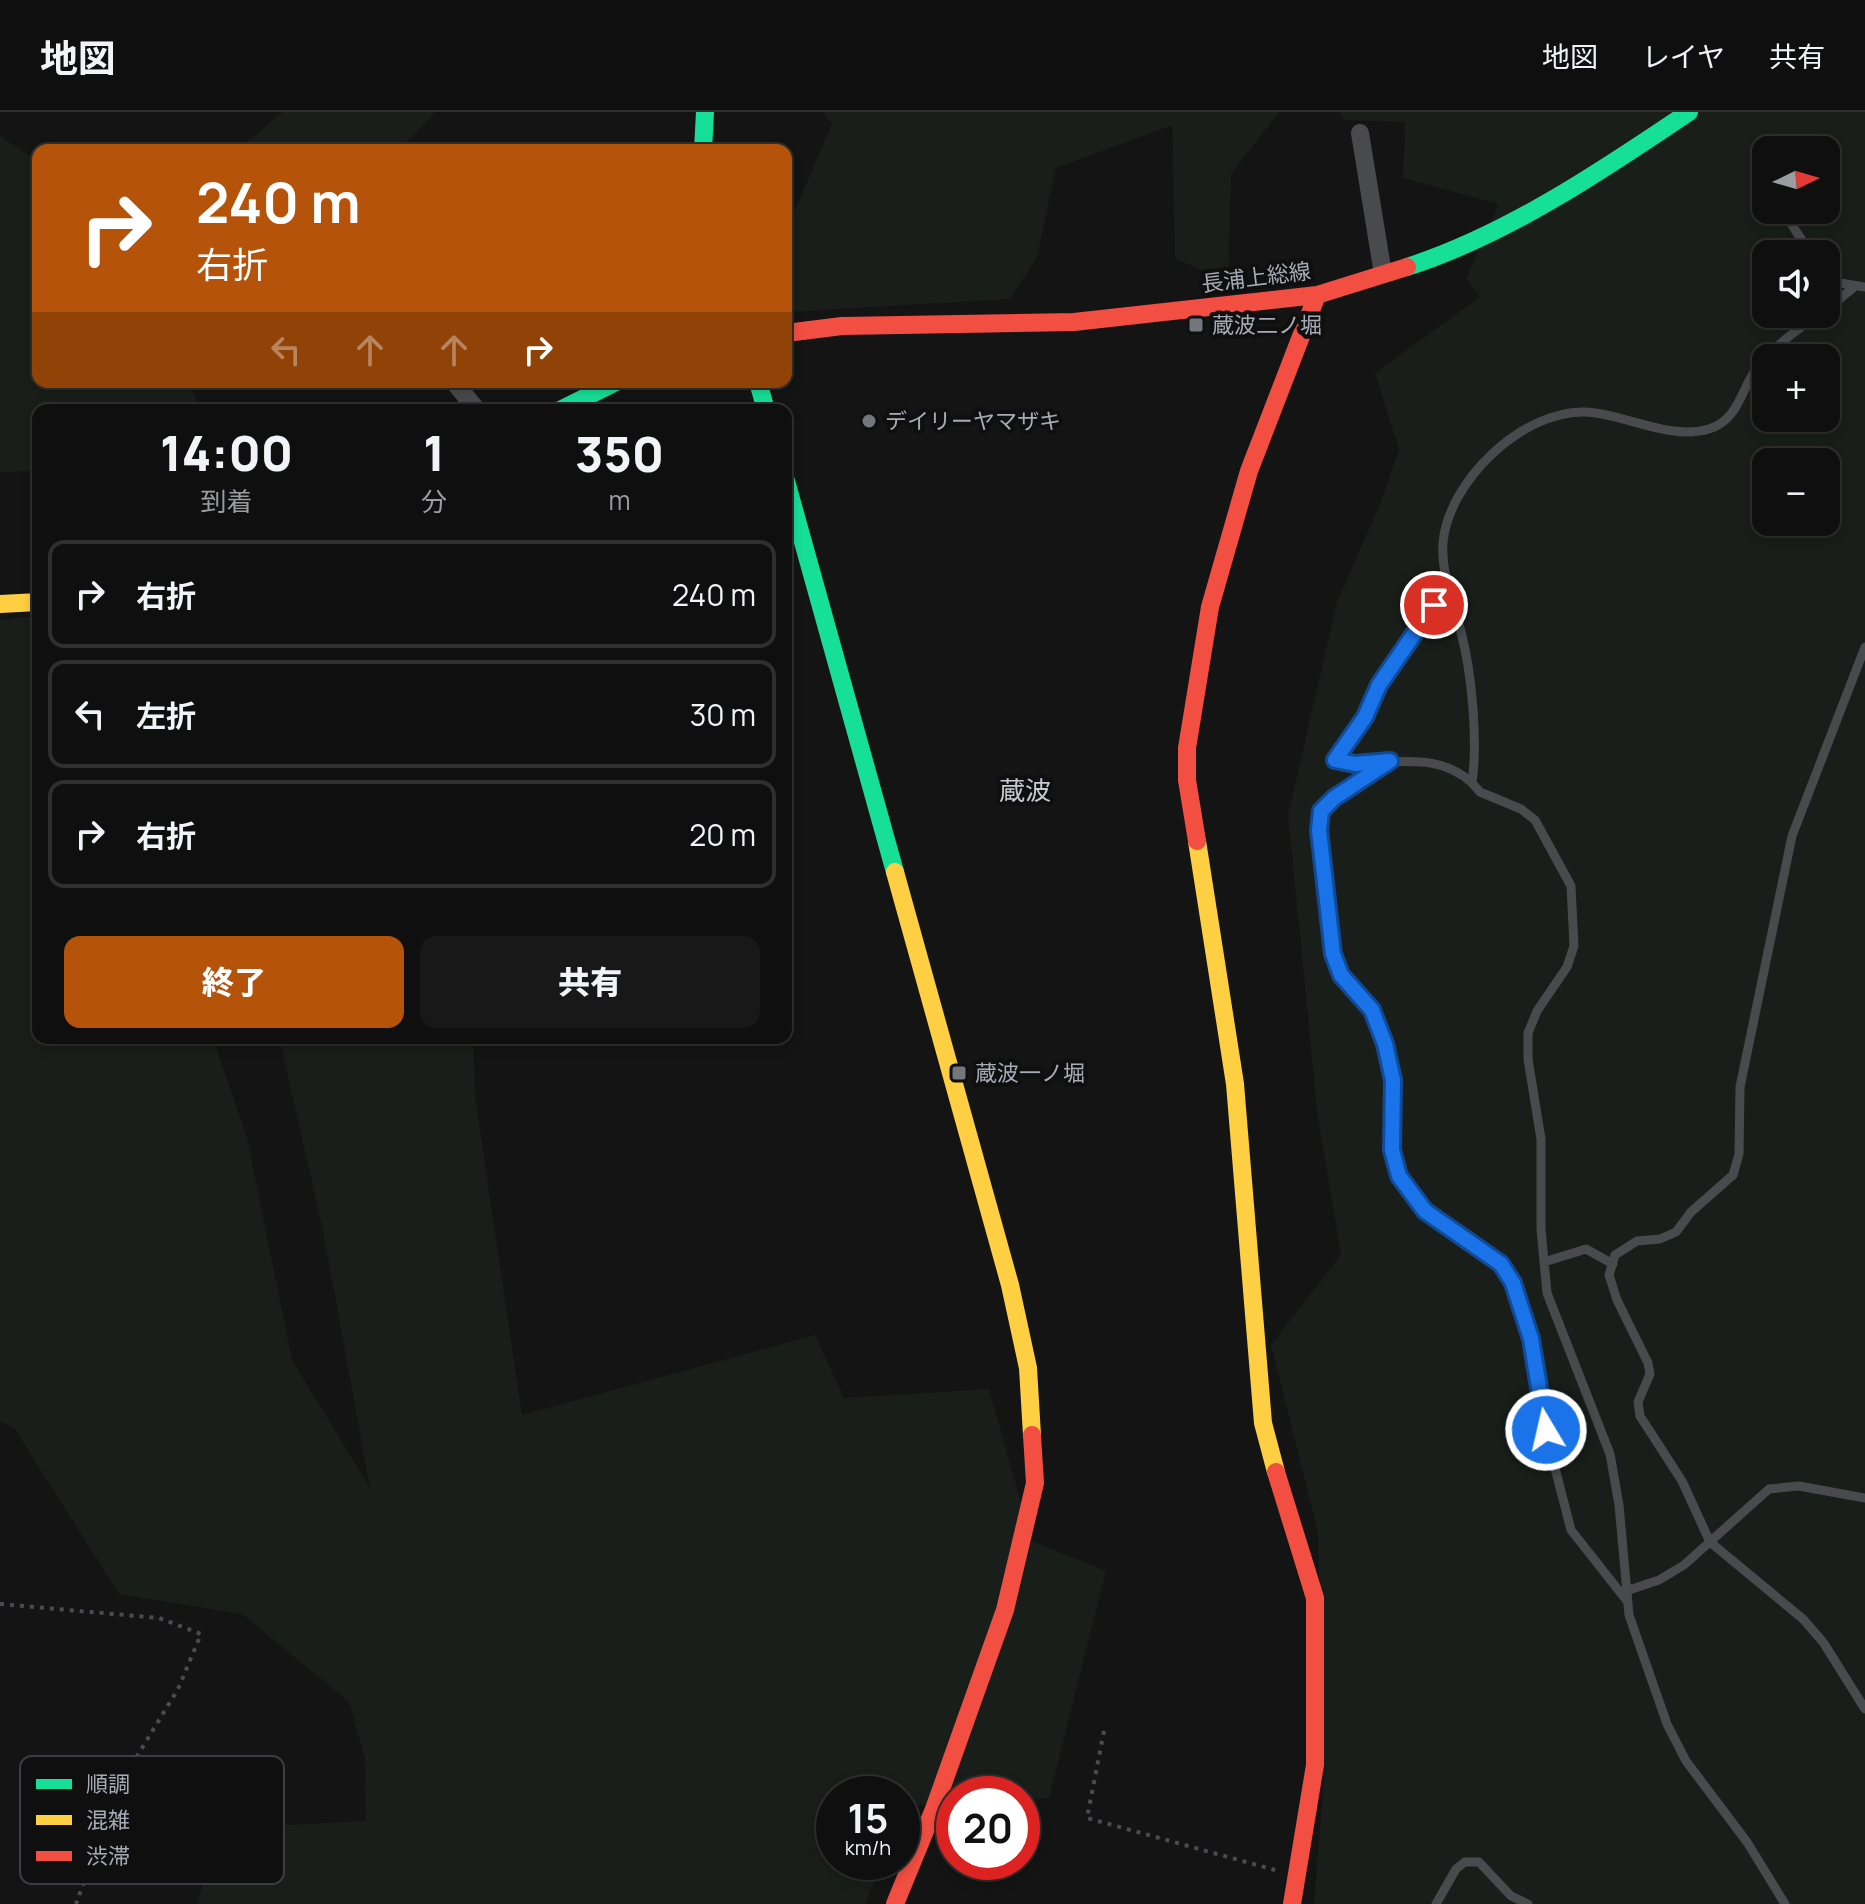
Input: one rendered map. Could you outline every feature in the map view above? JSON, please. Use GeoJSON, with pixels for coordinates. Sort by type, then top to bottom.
{"type":"FeatureCollection","features":[{"type":"Feature","properties":{"kind":"street"},"geometry":{"type":"LineString","coordinates":[[703,144],[705,112]]}},
{"type":"Feature","properties":{"kind":"street","name":"長浦上総線"},"geometry":{"type":"LineString","coordinates":[[792,332],[842,326],[1074,322],[1317,295],[1440,256],[1593,177],[1689,112]]}},
{"type":"Feature","properties":{"kind":"street"},"geometry":{"type":"LineString","coordinates":[[1360,133],[1383,274]]}},
{"type":"Feature","properties":{"kind":"street"},"geometry":{"type":"LineString","coordinates":[[1292,1904],[1315,1765],[1315,1598],[1283,1499],[1263,1423],[1235,1084],[1187,780],[1185,738],[1216,577],[1258,438],[1317,295]]}},
{"type":"Feature","properties":{"kind":"street"},"geometry":{"type":"LineString","coordinates":[[459,388],[472,404]]}},
{"type":"Feature","properties":{"kind":"street"},"geometry":{"type":"LineString","coordinates":[[572,404],[604,388]]}},
{"type":"Feature","properties":{"kind":"street"},"geometry":{"type":"LineString","coordinates":[[792,503],[1010,1285],[1028,1368],[1035,1483],[1005,1610],[934,1809],[895,1904]]}},
{"type":"Feature","properties":{"kind":"street"},"geometry":{"type":"LineString","coordinates":[[0,604],[32,602]]}},
{"type":"Feature","properties":{"kind":"lane"},"geometry":{"type":"LineString","coordinates":[[1840,283],[1853,288],[1865,287]]}},
{"type":"Feature","properties":{"kind":"lane"},"geometry":{"type":"LineString","coordinates":[[1840,299],[1853,288]]}},
{"type":"Feature","properties":{"kind":"lane"},"geometry":{"type":"LineString","coordinates":[[1472,783],[1475,757],[1462,634],[1447,587],[1443,544],[1449,518],[1463,488],[1483,459],[1529,429],[1564,414],[1585,412],[1683,432],[1709,429],[1726,420],[1738,405],[1757,366],[1798,328]]}},
{"type":"Feature","properties":{"kind":"lane"},"geometry":{"type":"LineString","coordinates":[[1447,587],[1401,652],[1365,717],[1335,760],[1355,764],[1421,760],[1456,769],[1480,792],[1521,809],[1535,820],[1571,886],[1574,946],[1567,967],[1537,1011],[1528,1033],[1528,1059],[1541,1139],[1547,1293],[1610,1454],[1619,1505],[1626,1591],[1647,1672],[1680,1749],[1785,1904]]}},
{"type":"Feature","properties":{"kind":"lane"},"geometry":{"type":"LineString","coordinates":[[1865,647],[1792,836],[1740,1087],[1739,1154],[1733,1175],[1691,1212],[1676,1232],[1660,1239],[1637,1241],[1615,1255],[1609,1275],[1650,1374],[1638,1402],[1640,1416],[1682,1481],[1710,1542],[1803,1619],[1823,1642],[1865,1709]]}},
{"type":"Feature","properties":{"kind":"lane"},"geometry":{"type":"LineString","coordinates":[[1390,761],[1334,798],[1321,811],[1319,830],[1333,954],[1341,975],[1372,1010],[1385,1044],[1393,1080],[1392,1150],[1399,1176],[1425,1211],[1501,1264],[1513,1283],[1531,1339],[1550,1449],[1571,1530],[1628,1602]]}},
{"type":"Feature","properties":{"kind":"lane"},"geometry":{"type":"LineString","coordinates":[[1544,1262],[1586,1249],[1613,1264]]}},
{"type":"Feature","properties":{"kind":"lane"},"geometry":{"type":"LineString","coordinates":[[1626,1591],[1659,1580],[1684,1565],[1769,1489],[1799,1486],[1865,1498]]}},
{"type":"Feature","properties":{"kind":"lane"},"geometry":{"type":"LineString","coordinates":[[1436,1904],[1456,1869],[1465,1862],[1479,1862],[1511,1896],[1528,1904]]}},
{"type":"Feature","properties":{"kind":"path"},"geometry":{"type":"LineString","coordinates":[[0,1604],[159,1618],[201,1634],[178,1689],[137,1756]]}},
{"type":"Feature","properties":{"kind":"path"},"geometry":{"type":"LineString","coordinates":[[1104,1731],[1087,1818],[1297,1876]]}},
{"type":"Feature","properties":{"kind":"path"},"geometry":{"type":"LineString","coordinates":[[76,1904],[83,1884]]}},
{"type":"Feature","properties":{"kind":"shaded area"},"geometry":{"type":"Polygon","coordinates":[[[283,112],[435,112],[406,144],[244,144],[283,112]]]}},
{"type":"Feature","properties":{"kind":"shaded area"},"geometry":{"type":"Polygon","coordinates":[[[823,112],[1279,112],[1231,174],[1228,281],[1175,259],[1172,125],[1056,168],[1037,257],[1010,299],[792,312],[792,217],[832,124],[823,112]]]}},
{"type":"Feature","properties":{"kind":"shaded area"},"geometry":{"type":"Polygon","coordinates":[[[1339,112],[1865,112],[1865,1904],[1314,1904],[1324,1779],[1318,1533],[1271,1345],[1341,1255],[1318,1118],[1288,815],[1337,602],[1381,502],[1399,449],[1375,373],[1480,297],[1466,279],[1499,204],[1403,178],[1405,122],[1345,120],[1339,112]]]}},
{"type":"Feature","properties":{"kind":"shaded area"},"geometry":{"type":"Polygon","coordinates":[[[0,136],[32,157],[32,388],[190,388],[200,404],[32,404],[32,471],[0,472],[0,136]]]}},
{"type":"Feature","properties":{"kind":"shaded area"},"geometry":{"type":"Polygon","coordinates":[[[32,617],[32,1044],[215,1044],[247,1138],[292,1360],[370,1488],[323,1230],[280,1044],[473,1044],[475,1097],[522,1415],[815,1335],[844,1398],[989,1389],[1032,1541],[1106,1571],[1049,1798],[1040,1798],[1040,1776],[936,1776],[936,1804],[920,1805],[920,1776],[816,1776],[816,1880],[875,1880],[865,1904],[198,1904],[202,1884],[284,1884],[284,1825],[366,1821],[365,1758],[349,1702],[242,1614],[119,1594],[14,1428],[0,1421],[0,620],[32,617]]]}},
{"type":"Feature","properties":{"kind":"traffic: fast"},"geometry":{"type":"LineString","coordinates":[[703,144],[705,112]]}},
{"type":"Feature","properties":{"kind":"traffic: fast"},"geometry":{"type":"LineString","coordinates":[[1407,267],[1444,254],[1517,219],[1588,178],[1689,112]]}},
{"type":"Feature","properties":{"kind":"traffic: fast"},"geometry":{"type":"LineString","coordinates":[[572,404],[604,388]]}},
{"type":"Feature","properties":{"kind":"traffic: fast"},"geometry":{"type":"LineString","coordinates":[[760,388],[764,404]]}},
{"type":"Feature","properties":{"kind":"traffic: fast"},"geometry":{"type":"LineString","coordinates":[[792,503],[895,872]]}},
{"type":"Feature","properties":{"kind":"traffic: slow"},"geometry":{"type":"LineString","coordinates":[[0,604],[32,602]]}},
{"type":"Feature","properties":{"kind":"traffic: slow"},"geometry":{"type":"LineString","coordinates":[[1197,841],[1235,1084],[1263,1423],[1276,1472]]}},
{"type":"Feature","properties":{"kind":"traffic: slow"},"geometry":{"type":"LineString","coordinates":[[895,872],[1010,1285],[1028,1368],[1032,1435]]}},
{"type":"Feature","properties":{"kind":"traffic: jam"},"geometry":{"type":"LineString","coordinates":[[792,332],[842,326],[1074,322],[1317,295],[1407,267]]}},
{"type":"Feature","properties":{"kind":"traffic: jam"},"geometry":{"type":"LineString","coordinates":[[1197,841],[1187,780],[1187,748],[1210,607],[1249,471],[1317,295]]}},
{"type":"Feature","properties":{"kind":"traffic: jam"},"geometry":{"type":"LineString","coordinates":[[895,1904],[934,1809],[1005,1610],[1035,1483],[1032,1435]]}},
{"type":"Feature","properties":{"kind":"traffic: jam"},"geometry":{"type":"LineString","coordinates":[[1276,1472],[1315,1598],[1315,1765],[1292,1904]]}},
{"type":"Feature","properties":{"kind":"place","name":"蔵波二ノ堀"},"geometry":{"type":"Point","coordinates":[1196,325]}},
{"type":"Feature","properties":{"kind":"place","name":"デイリーヤマザキ"},"geometry":{"type":"Point","coordinates":[869,421]}},
{"type":"Feature","properties":{"kind":"place","name":"蔵波一ノ堀"},"geometry":{"type":"Point","coordinates":[959,1073]}},
{"type":"Feature","properties":{"kind":"district","name":"蔵波"},"geometry":{"type":"Point","coordinates":[1025,790]}},
{"type":"Feature","properties":{"kind":"route"},"geometry":{"type":"LineString","coordinates":[[1434,605],[1379,685],[1365,717],[1335,760],[1355,764],[1390,761],[1334,798],[1321,811],[1319,830],[1333,954],[1341,975],[1372,1010],[1385,1044],[1393,1080],[1392,1150],[1399,1176],[1425,1211],[1447,1230],[1501,1264],[1513,1283],[1531,1339],[1546,1430]]}}]}
